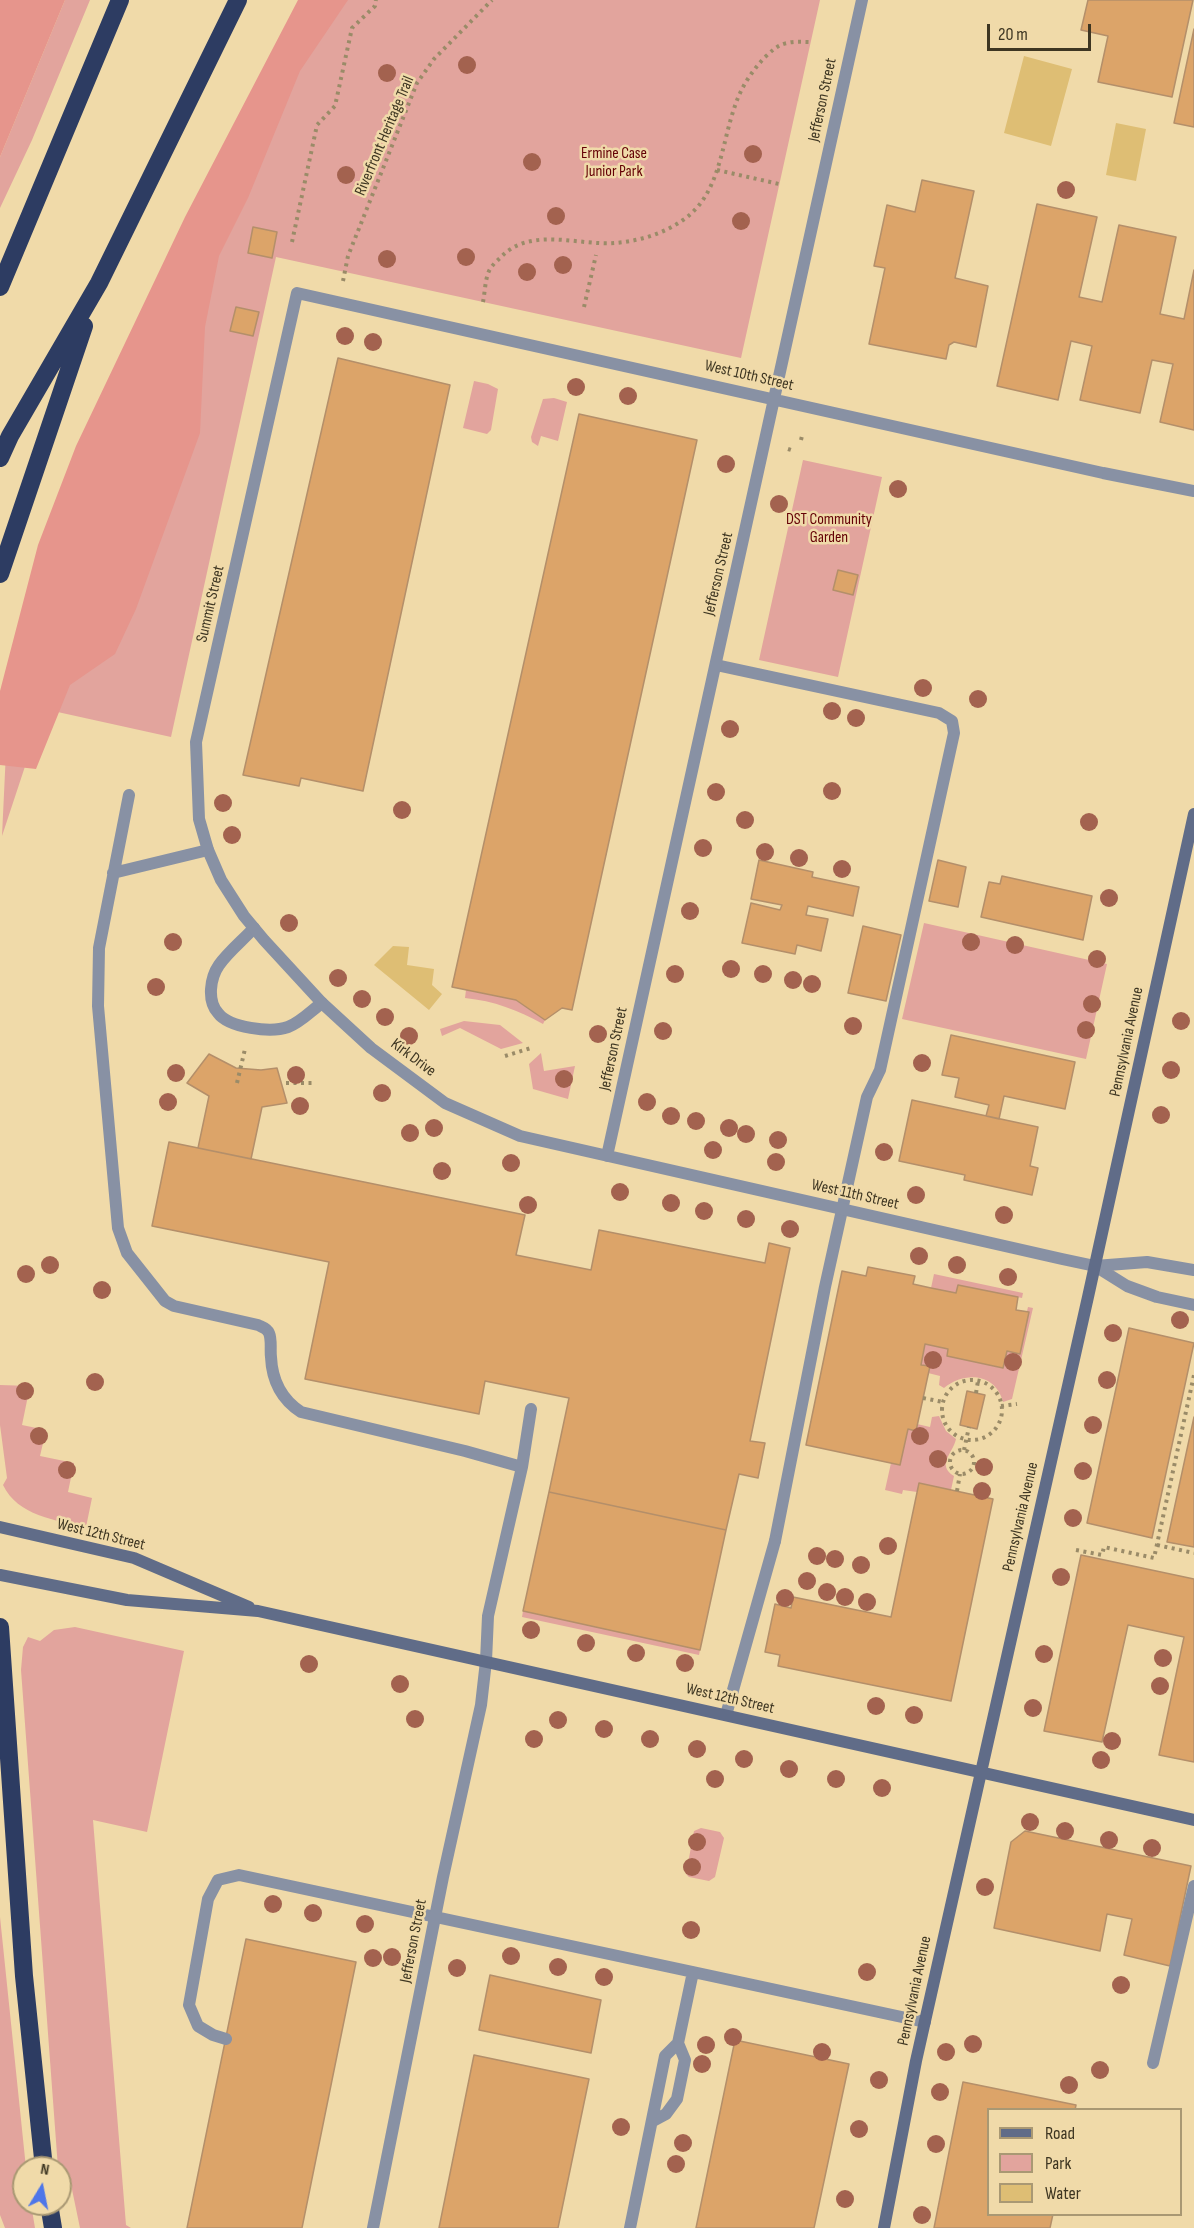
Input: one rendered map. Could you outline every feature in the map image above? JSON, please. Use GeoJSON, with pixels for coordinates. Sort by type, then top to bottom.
{"type":"FeatureCollection","features":[{"type":"Feature","properties":{"kind":"highway"},"geometry":{"type":"LineString","coordinates":[[0,287],[120,0]]}},
{"type":"Feature","properties":{"kind":"highway"},"geometry":{"type":"LineString","coordinates":[[0,458],[10,436],[99,283],[238,0]]}},
{"type":"Feature","properties":{"kind":"highway"},"geometry":{"type":"LineString","coordinates":[[0,261],[56,153]]}},
{"type":"Feature","properties":{"kind":"highway"},"geometry":{"type":"LineString","coordinates":[[0,574],[99,283]]}},
{"type":"Feature","properties":{"kind":"highway"},"geometry":{"type":"LineString","coordinates":[[0,1627],[24,1976],[43,2156]]}},
{"type":"Feature","properties":{"kind":"main road","name":"Pennsylvania Avenue"},"geometry":{"type":"LineString","coordinates":[[884,2228],[925,2022],[1194,814]]}},
{"type":"Feature","properties":{"kind":"main road","name":"West 12th Street"},"geometry":{"type":"LineString","coordinates":[[0,1527],[134,1558],[258,1611]]}},
{"type":"Feature","properties":{"kind":"main road","name":"West 12th Street"},"geometry":{"type":"LineString","coordinates":[[0,1575],[127,1600],[258,1611],[1194,1820]]}},
{"type":"Feature","properties":{"kind":"street","name":"Jefferson Street"},"geometry":{"type":"LineString","coordinates":[[607,1156],[862,0]]}},
{"type":"Feature","properties":{"kind":"street","name":"West 10th Street"},"geometry":{"type":"LineString","coordinates":[[297,293],[1194,491]]}},
{"type":"Feature","properties":{"kind":"street","name":"Summit Street"},"geometry":{"type":"LineString","coordinates":[[244,916],[221,880],[208,850],[199,819],[196,742],[297,293]]}},
{"type":"Feature","properties":{"kind":"street"},"geometry":{"type":"LineString","coordinates":[[716,666],[939,713],[952,721],[954,733],[880,1070],[867,1096],[844,1209],[825,1287],[775,1541],[726,1715]]}},
{"type":"Feature","properties":{"kind":"street"},"geometry":{"type":"LineString","coordinates":[[129,795],[99,948],[98,1006],[118,1228],[127,1252],[165,1301],[174,1306],[267,1329],[270,1334],[271,1365],[280,1393],[290,1405],[301,1412],[522,1467]]}},
{"type":"Feature","properties":{"kind":"street"},"geometry":{"type":"LineString","coordinates":[[113,873],[208,850]]}},
{"type":"Feature","properties":{"kind":"street","name":"Kirk Drive"},"geometry":{"type":"LineString","coordinates":[[244,916],[322,1003],[371,1048],[445,1103],[520,1136],[607,1156]]}},
{"type":"Feature","properties":{"kind":"street"},"geometry":{"type":"LineString","coordinates":[[254,928],[219,965],[211,990],[212,1003],[218,1015],[234,1023],[270,1031],[290,1027],[322,1003]]}},
{"type":"Feature","properties":{"kind":"street","name":"West 11th Street"},"geometry":{"type":"LineString","coordinates":[[607,1156],[1095,1266],[1147,1262],[1194,1270]]}},
{"type":"Feature","properties":{"kind":"street","name":"West 11th Street"},"geometry":{"type":"LineString","coordinates":[[1095,1266],[1127,1286],[1157,1297],[1194,1305]]}},
{"type":"Feature","properties":{"kind":"street","name":"Jefferson Street"},"geometry":{"type":"LineString","coordinates":[[373,2228],[481,1705],[488,1616],[522,1467],[531,1409]]}},
{"type":"Feature","properties":{"kind":"street"},"geometry":{"type":"LineString","coordinates":[[226,2038],[213,2035],[198,2026],[189,2005],[208,1899],[218,1880],[239,1875],[925,2022]]}},
{"type":"Feature","properties":{"kind":"street"},"geometry":{"type":"LineString","coordinates":[[1153,2063],[1194,1887]]}},
{"type":"Feature","properties":{"kind":"street"},"geometry":{"type":"LineString","coordinates":[[630,2228],[665,2056],[678,2043],[693,1972]]}},
{"type":"Feature","properties":{"kind":"street"},"geometry":{"type":"LineString","coordinates":[[653,2121],[666,2115],[677,2099],[685,2060],[678,2043]]}},
{"type":"Feature","properties":{"kind":"path"},"geometry":{"type":"LineString","coordinates":[[292,242],[317,125],[335,106],[352,28],[375,6],[376,0]]}},
{"type":"Feature","properties":{"kind":"path","name":"Riverfront Heritage Trail"},"geometry":{"type":"LineString","coordinates":[[339,303],[348,256],[417,83],[434,59],[492,0]]}},
{"type":"Feature","properties":{"kind":"path"},"geometry":{"type":"LineString","coordinates":[[483,302],[489,271],[505,253],[521,244],[547,239],[615,243],[643,239],[663,232],[697,209],[706,196],[717,170],[726,144],[735,104],[744,84],[775,47],[787,43],[810,42]]}},
{"type":"Feature","properties":{"kind":"path"},"geometry":{"type":"LineString","coordinates":[[717,170],[779,183]]}},
{"type":"Feature","properties":{"kind":"path"},"geometry":{"type":"LineString","coordinates":[[584,307],[596,255]]}},
{"type":"Feature","properties":{"kind":"path"},"geometry":{"type":"LineString","coordinates":[[788,449],[794,451]]}},
{"type":"Feature","properties":{"kind":"path"},"geometry":{"type":"LineString","coordinates":[[237,1083],[250,1027]]}},
{"type":"Feature","properties":{"kind":"path"},"geometry":{"type":"LineString","coordinates":[[505,1056],[531,1048]]}},
{"type":"Feature","properties":{"kind":"path"},"geometry":{"type":"LineString","coordinates":[[286,1083],[312,1083]]}},
{"type":"Feature","properties":{"kind":"path"},"geometry":{"type":"LineString","coordinates":[[1076,1550],[1102,1555],[1104,1547],[1154,1558],[1194,1375]]}},
{"type":"Feature","properties":{"kind":"path"},"geometry":{"type":"LineString","coordinates":[[964,1381],[978,1381],[994,1390],[1001,1406],[1000,1420],[993,1432],[980,1439],[967,1440],[951,1432],[946,1426],[942,1411],[943,1402],[945,1395],[956,1384],[964,1381]]}},
{"type":"Feature","properties":{"kind":"path"},"geometry":{"type":"LineString","coordinates":[[976,1393],[978,1381]]}},
{"type":"Feature","properties":{"kind":"path"},"geometry":{"type":"LineString","coordinates":[[923,1398],[943,1402]]}},
{"type":"Feature","properties":{"kind":"path"},"geometry":{"type":"LineString","coordinates":[[1001,1406],[1017,1404]]}},
{"type":"Feature","properties":{"kind":"path"},"geometry":{"type":"LineString","coordinates":[[964,1450],[969,1427]]}},
{"type":"Feature","properties":{"kind":"path"},"geometry":{"type":"LineString","coordinates":[[958,1450],[964,1450],[973,1458],[974,1464],[966,1473],[960,1474],[954,1471],[950,1460],[952,1454],[958,1450]]}},
{"type":"Feature","properties":{"kind":"path"},"geometry":{"type":"LineString","coordinates":[[957,1491],[960,1474]]}},
{"type":"Feature","properties":{"kind":"path"},"geometry":{"type":"LineString","coordinates":[[1157,1545],[1194,1553]]}},
{"type":"Feature","properties":{"kind":"green space"},"geometry":{"type":"Polygon","coordinates":[[[65,0],[90,0],[32,140],[0,208],[0,157],[65,0]]]}},
{"type":"Feature","properties":{"kind":"green space","name":"Ermine Case Junior Park"},"geometry":{"type":"Polygon","coordinates":[[[319,0],[820,0],[741,358],[276,257],[171,737],[44,709],[2,836],[9,688],[319,0]]]}},
{"type":"Feature","properties":{"kind":"green space"},"geometry":{"type":"Polygon","coordinates":[[[474,381],[498,389],[491,430],[487,434],[463,428],[474,381]]]}},
{"type":"Feature","properties":{"kind":"green space"},"geometry":{"type":"Polygon","coordinates":[[[554,398],[567,402],[558,441],[541,436],[538,446],[532,442],[531,437],[543,399],[554,398]]]}},
{"type":"Feature","properties":{"kind":"green space","name":"DST Community Garden"},"geometry":{"type":"Polygon","coordinates":[[[803,460],[882,477],[838,677],[759,660],[803,460]]]}},
{"type":"Feature","properties":{"kind":"green space"},"geometry":{"type":"Polygon","coordinates":[[[924,923],[1107,964],[1086,1059],[902,1019],[924,923]]]}},
{"type":"Feature","properties":{"kind":"green space"},"geometry":{"type":"Polygon","coordinates":[[[466,990],[516,1000],[545,1020],[543,1024],[506,1007],[465,998],[466,990]]]}},
{"type":"Feature","properties":{"kind":"green space"},"geometry":{"type":"Polygon","coordinates":[[[464,1021],[500,1025],[523,1043],[501,1049],[460,1028],[442,1036],[440,1029],[464,1021]]]}},
{"type":"Feature","properties":{"kind":"green space"},"geometry":{"type":"Polygon","coordinates":[[[541,1053],[544,1071],[575,1066],[568,1099],[533,1089],[529,1064],[541,1053]]]}},
{"type":"Feature","properties":{"kind":"green space"},"geometry":{"type":"Polygon","coordinates":[[[934,1274],[1023,1293],[1022,1298],[958,1285],[956,1293],[931,1288],[934,1274]]]}},
{"type":"Feature","properties":{"kind":"green space"},"geometry":{"type":"Polygon","coordinates":[[[1028,1307],[1033,1308],[1012,1399],[1003,1402],[994,1385],[978,1378],[961,1379],[944,1388],[939,1385],[940,1376],[928,1373],[929,1366],[921,1365],[925,1344],[948,1349],[947,1356],[1007,1351],[1020,1354],[1029,1312],[1028,1307]]]}},
{"type":"Feature","properties":{"kind":"green space"},"geometry":{"type":"Polygon","coordinates":[[[0,1385],[30,1386],[22,1425],[46,1430],[40,1456],[74,1463],[68,1492],[92,1498],[86,1527],[50,1519],[28,1510],[18,1504],[3,1485],[7,1478],[0,1425],[0,1385]]]}},
{"type":"Feature","properties":{"kind":"green space"},"geometry":{"type":"Polygon","coordinates":[[[939,1416],[946,1431],[956,1439],[946,1463],[946,1468],[954,1476],[951,1490],[919,1483],[917,1492],[903,1490],[902,1494],[885,1490],[891,1463],[899,1465],[908,1429],[916,1431],[917,1424],[930,1427],[932,1417],[939,1416]]]}},
{"type":"Feature","properties":{"kind":"green space"},"geometry":{"type":"Polygon","coordinates":[[[523,1611],[700,1650],[699,1655],[522,1617],[523,1611]]]}},
{"type":"Feature","properties":{"kind":"green space"},"geometry":{"type":"Polygon","coordinates":[[[75,1627],[184,1651],[147,1832],[93,1820],[126,2225],[131,2228],[80,2228],[72,2189],[72,2156],[57,2156],[21,1670],[23,1647],[28,1637],[40,1641],[54,1630],[75,1627]]]}},
{"type":"Feature","properties":{"kind":"green space"},"geometry":{"type":"Polygon","coordinates":[[[701,1828],[720,1832],[724,1838],[715,1877],[709,1881],[689,1877],[686,1874],[694,1831],[701,1828]]]}},
{"type":"Feature","properties":{"kind":"green space"},"geometry":{"type":"Polygon","coordinates":[[[0,1917],[25,2156],[12,2156],[12,2216],[33,2216],[35,2228],[5,2228],[0,2215],[0,1917]]]}},
{"type":"Feature","properties":{"kind":"shaded area"},"geometry":{"type":"Polygon","coordinates":[[[0,0],[65,0],[0,157],[0,0]]]}},
{"type":"Feature","properties":{"kind":"shaded area"},"geometry":{"type":"Polygon","coordinates":[[[298,0],[348,0],[300,71],[248,198],[219,256],[205,327],[200,433],[136,609],[115,654],[70,685],[36,769],[0,765],[0,691],[38,545],[76,446],[185,217],[298,0]]]}},
{"type":"Feature","properties":{"kind":"water"},"geometry":{"type":"Polygon","coordinates":[[[1024,56],[1072,69],[1051,146],[1004,133],[1024,56]]]}},
{"type":"Feature","properties":{"kind":"water"},"geometry":{"type":"Polygon","coordinates":[[[1116,123],[1146,129],[1136,181],[1106,175],[1116,123]]]}},
{"type":"Feature","properties":{"kind":"water"},"geometry":{"type":"Polygon","coordinates":[[[393,946],[409,947],[407,965],[434,969],[432,985],[442,994],[429,1010],[374,965],[393,946]]]}},
{"type":"Feature","properties":{"kind":"building"},"geometry":{"type":"Polygon","coordinates":[[[1088,0],[1193,0],[1172,97],[1098,82],[1108,36],[1081,30],[1088,0]]]}},
{"type":"Feature","properties":{"kind":"building"},"geometry":{"type":"Polygon","coordinates":[[[1194,29],[1194,127],[1174,123],[1194,29]]]}},
{"type":"Feature","properties":{"kind":"building"},"geometry":{"type":"Polygon","coordinates":[[[922,180],[974,191],[955,278],[988,286],[976,347],[954,342],[949,345],[946,359],[869,344],[885,268],[874,266],[887,205],[915,212],[922,180]]]}},
{"type":"Feature","properties":{"kind":"building"},"geometry":{"type":"Polygon","coordinates":[[[1037,204],[1097,217],[1079,297],[1102,302],[1119,225],[1176,237],[1160,314],[1184,319],[1194,270],[1194,430],[1160,422],[1173,364],[1152,360],[1140,413],[1080,400],[1092,346],[1071,341],[1058,400],[997,386],[1037,204]]]}},
{"type":"Feature","properties":{"kind":"building"},"geometry":{"type":"Polygon","coordinates":[[[253,227],[277,232],[272,258],[248,253],[253,227]]]}},
{"type":"Feature","properties":{"kind":"building"},"geometry":{"type":"Polygon","coordinates":[[[236,307],[259,312],[253,336],[230,331],[236,307]]]}},
{"type":"Feature","properties":{"kind":"building"},"geometry":{"type":"Polygon","coordinates":[[[338,358],[450,385],[363,791],[301,778],[299,786],[243,775],[338,358]]]}},
{"type":"Feature","properties":{"kind":"building"},"geometry":{"type":"Polygon","coordinates":[[[579,414],[697,440],[572,1010],[562,1008],[545,1020],[516,1000],[452,987],[579,414]]]}},
{"type":"Feature","properties":{"kind":"building"},"geometry":{"type":"Polygon","coordinates":[[[838,570],[858,575],[853,595],[833,590],[838,570]]]}},
{"type":"Feature","properties":{"kind":"building"},"geometry":{"type":"Polygon","coordinates":[[[759,860],[813,872],[812,877],[859,887],[853,916],[808,906],[806,915],[828,919],[821,951],[797,945],[795,954],[742,943],[751,903],[780,910],[782,905],[751,899],[759,860]]]}},
{"type":"Feature","properties":{"kind":"building"},"geometry":{"type":"Polygon","coordinates":[[[938,860],[966,867],[958,907],[929,901],[938,860]]]}},
{"type":"Feature","properties":{"kind":"building"},"geometry":{"type":"Polygon","coordinates":[[[1002,876],[1092,896],[1083,940],[981,917],[989,882],[1000,884],[1002,876]]]}},
{"type":"Feature","properties":{"kind":"building"},"geometry":{"type":"Polygon","coordinates":[[[863,926],[901,935],[886,1001],[848,993],[863,926]]]}},
{"type":"Feature","properties":{"kind":"building"},"geometry":{"type":"Polygon","coordinates":[[[951,1035],[1075,1062],[1065,1109],[1004,1096],[999,1119],[986,1116],[989,1105],[955,1097],[959,1078],[942,1075],[951,1035]]]}},
{"type":"Feature","properties":{"kind":"building"},"geometry":{"type":"Polygon","coordinates":[[[209,1054],[236,1068],[261,1070],[277,1068],[287,1103],[262,1107],[251,1159],[198,1148],[209,1096],[187,1083],[209,1054]]]}},
{"type":"Feature","properties":{"kind":"building"},"geometry":{"type":"Polygon","coordinates":[[[912,1100],[1038,1127],[1030,1166],[1038,1168],[1032,1195],[964,1180],[965,1175],[899,1161],[912,1100]]]}},
{"type":"Feature","properties":{"kind":"building"},"geometry":{"type":"Polygon","coordinates":[[[169,1142],[525,1215],[516,1255],[591,1270],[599,1230],[765,1263],[769,1243],[790,1248],[750,1441],[765,1443],[758,1478],[739,1474],[726,1530],[549,1492],[569,1398],[485,1381],[479,1414],[305,1379],[329,1262],[152,1226],[169,1142]]]}},
{"type":"Feature","properties":{"kind":"building"},"geometry":{"type":"Polygon","coordinates":[[[868,1267],[915,1276],[913,1284],[956,1293],[958,1285],[1018,1297],[1016,1310],[1029,1312],[1020,1354],[1007,1351],[1003,1368],[947,1356],[948,1349],[925,1344],[921,1365],[930,1366],[916,1431],[908,1429],[900,1465],[806,1445],[842,1271],[866,1276],[868,1267]]]}},
{"type":"Feature","properties":{"kind":"building"},"geometry":{"type":"Polygon","coordinates":[[[1129,1328],[1194,1343],[1152,1538],[1087,1523],[1129,1328]]]}},
{"type":"Feature","properties":{"kind":"building"},"geometry":{"type":"Polygon","coordinates":[[[967,1391],[985,1395],[977,1429],[960,1425],[967,1391]]]}},
{"type":"Feature","properties":{"kind":"building"},"geometry":{"type":"Polygon","coordinates":[[[1194,1417],[1194,1547],[1167,1542],[1194,1417]]]}},
{"type":"Feature","properties":{"kind":"building"},"geometry":{"type":"Polygon","coordinates":[[[919,1483],[993,1499],[951,1701],[778,1666],[780,1655],[765,1652],[775,1604],[791,1608],[793,1597],[891,1617],[919,1483]]]}},
{"type":"Feature","properties":{"kind":"building"},"geometry":{"type":"Polygon","coordinates":[[[549,1492],[726,1530],[700,1650],[523,1611],[549,1492]]]}},
{"type":"Feature","properties":{"kind":"building"},"geometry":{"type":"Polygon","coordinates":[[[1081,1555],[1194,1579],[1194,1762],[1159,1755],[1184,1637],[1128,1625],[1102,1742],[1044,1731],[1081,1555]]]}},
{"type":"Feature","properties":{"kind":"building"},"geometry":{"type":"Polygon","coordinates":[[[1025,1831],[1191,1866],[1170,1966],[1124,1955],[1132,1919],[1107,1914],[1100,1951],[994,1928],[1011,1842],[1025,1831]]]}},
{"type":"Feature","properties":{"kind":"building"},"geometry":{"type":"Polygon","coordinates":[[[246,1939],[356,1962],[302,2228],[187,2228],[246,1939]]]}},
{"type":"Feature","properties":{"kind":"building"},"geometry":{"type":"Polygon","coordinates":[[[490,1975],[601,2000],[591,2053],[479,2030],[490,1975]]]}},
{"type":"Feature","properties":{"kind":"building"},"geometry":{"type":"Polygon","coordinates":[[[735,2040],[849,2064],[814,2228],[696,2228],[735,2040]]]}},
{"type":"Feature","properties":{"kind":"building"},"geometry":{"type":"Polygon","coordinates":[[[474,2055],[589,2079],[558,2228],[439,2228],[474,2055]]]}},
{"type":"Feature","properties":{"kind":"building"},"geometry":{"type":"Polygon","coordinates":[[[963,2082],[1076,2105],[1075,2108],[987,2108],[987,2216],[1053,2216],[1050,2228],[934,2228],[963,2082]]]}}]}
